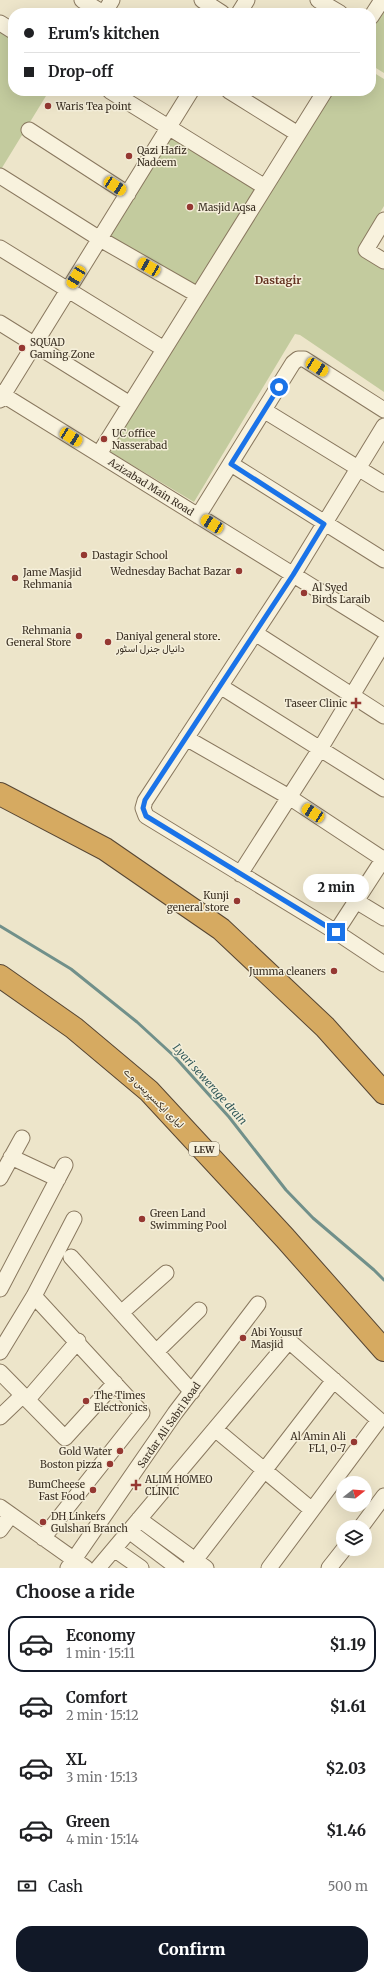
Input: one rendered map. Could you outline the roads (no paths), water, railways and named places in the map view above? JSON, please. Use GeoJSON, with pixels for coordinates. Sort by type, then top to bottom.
{"type":"FeatureCollection","features":[{"type":"Feature","properties":{"kind":"highway"},"geometry":{"type":"LineString","coordinates":[[0,794],[105,849],[221,929],[325,1026],[384,1093]]}},
{"type":"Feature","properties":{"kind":"highway","name":"لیاری ایکسپریس وے"},"geometry":{"type":"LineString","coordinates":[[0,976],[74,1028],[149,1091],[285,1238],[384,1350]]}},
{"type":"Feature","properties":{"kind":"street"},"geometry":{"type":"LineString","coordinates":[[82,0],[95,8]]}},
{"type":"Feature","properties":{"kind":"street"},"geometry":{"type":"LineString","coordinates":[[202,0],[214,8]]}},
{"type":"Feature","properties":{"kind":"street"},"geometry":{"type":"LineString","coordinates":[[318,0],[332,8]]}},
{"type":"Feature","properties":{"kind":"street"},"geometry":{"type":"LineString","coordinates":[[376,9],[382,0]]}},
{"type":"Feature","properties":{"kind":"street"},"geometry":{"type":"LineString","coordinates":[[118,96],[265,187]]}},
{"type":"Feature","properties":{"kind":"street"},"geometry":{"type":"LineString","coordinates":[[1,396],[188,96]]}},
{"type":"Feature","properties":{"kind":"street"},"geometry":{"type":"LineString","coordinates":[[237,96],[298,134]]}},
{"type":"Feature","properties":{"kind":"street"},"geometry":{"type":"LineString","coordinates":[[98,454],[322,96]]}},
{"type":"Feature","properties":{"kind":"street"},"geometry":{"type":"LineString","coordinates":[[29,130],[128,194]]}},
{"type":"Feature","properties":{"kind":"street"},"geometry":{"type":"LineString","coordinates":[[2,182],[198,295]]}},
{"type":"Feature","properties":{"kind":"street"},"geometry":{"type":"LineString","coordinates":[[384,220],[366,250],[384,261]]}},
{"type":"Feature","properties":{"kind":"street"},"geometry":{"type":"LineString","coordinates":[[0,248],[164,349]]}},
{"type":"Feature","properties":{"kind":"street"},"geometry":{"type":"LineString","coordinates":[[0,323],[130,404]]}},
{"type":"Feature","properties":{"kind":"street"},"geometry":{"type":"LineString","coordinates":[[198,516],[265,411],[293,363],[298,359],[304,359],[384,410]]}},
{"type":"Feature","properties":{"kind":"street","name":"Azizabad Main Road"},"geometry":{"type":"LineString","coordinates":[[1,396],[98,454],[384,631]]}},
{"type":"Feature","properties":{"kind":"street"},"geometry":{"type":"LineString","coordinates":[[265,411],[384,484]]}},
{"type":"Feature","properties":{"kind":"street"},"geometry":{"type":"LineString","coordinates":[[384,426],[293,575],[145,800],[143,808],[146,816],[336,932],[384,964]]}},
{"type":"Feature","properties":{"kind":"street"},"geometry":{"type":"LineString","coordinates":[[231,464],[324,524],[384,560]]}},
{"type":"Feature","properties":{"kind":"street"},"geometry":{"type":"LineString","coordinates":[[255,633],[384,716]]}},
{"type":"Feature","properties":{"kind":"street"},"geometry":{"type":"LineString","coordinates":[[240,874],[320,748],[384,642]]}},
{"type":"Feature","properties":{"kind":"street"},"geometry":{"type":"LineString","coordinates":[[220,686],[384,789]]}},
{"type":"Feature","properties":{"kind":"street"},"geometry":{"type":"LineString","coordinates":[[186,738],[289,797],[382,866],[356,901],[336,932]]}},
{"type":"Feature","properties":{"kind":"street"},"geometry":{"type":"LineString","coordinates":[[356,901],[384,918]]}},
{"type":"Feature","properties":{"kind":"street"},"geometry":{"type":"LineString","coordinates":[[0,1178],[22,1138]]}},
{"type":"Feature","properties":{"kind":"street"},"geometry":{"type":"LineString","coordinates":[[12,1157],[58,1179]]}},
{"type":"Feature","properties":{"kind":"street"},"geometry":{"type":"LineString","coordinates":[[0,1289],[65,1164]]}},
{"type":"Feature","properties":{"kind":"street"},"geometry":{"type":"LineString","coordinates":[[0,1352],[34,1296],[74,1219]]}},
{"type":"Feature","properties":{"kind":"street"},"geometry":{"type":"LineString","coordinates":[[71,1257],[192,1392]]}},
{"type":"Feature","properties":{"kind":"street"},"geometry":{"type":"LineString","coordinates":[[121,1313],[166,1273]]}},
{"type":"Feature","properties":{"kind":"street"},"geometry":{"type":"LineString","coordinates":[[34,1296],[78,1341],[142,1413],[43,1538]]}},
{"type":"Feature","properties":{"kind":"street","name":"Sardar Ali Sabri Road"},"geometry":{"type":"LineString","coordinates":[[76,1565],[192,1392],[258,1304]]}},
{"type":"Feature","properties":{"kind":"street"},"geometry":{"type":"LineString","coordinates":[[156,1352],[199,1310]]}},
{"type":"Feature","properties":{"kind":"street"},"geometry":{"type":"LineString","coordinates":[[0,1417],[25,1397],[78,1341]]}},
{"type":"Feature","properties":{"kind":"street"},"geometry":{"type":"LineString","coordinates":[[98,1568],[289,1341],[379,1420],[269,1568]]}},
{"type":"Feature","properties":{"kind":"street"},"geometry":{"type":"LineString","coordinates":[[0,1372],[65,1438],[115,1382]]}},
{"type":"Feature","properties":{"kind":"street"},"geometry":{"type":"LineString","coordinates":[[139,1519],[196,1565],[264,1470],[334,1380]]}},
{"type":"Feature","properties":{"kind":"street"},"geometry":{"type":"LineString","coordinates":[[215,1429],[312,1510]]}},
{"type":"Feature","properties":{"kind":"street"},"geometry":{"type":"LineString","coordinates":[[365,1520],[384,1496]]}},
{"type":"Feature","properties":{"kind":"street"},"geometry":{"type":"LineString","coordinates":[[0,1530],[5,1511],[43,1538],[76,1565]]}},
{"type":"Feature","properties":{"kind":"street"},"geometry":{"type":"LineString","coordinates":[[129,1531],[178,1568]]}},
{"type":"Feature","properties":{"kind":"street"},"geometry":{"type":"LineString","coordinates":[[114,1549],[141,1568]]}},
{"type":"Feature","properties":{"kind":"street"},"geometry":{"type":"LineString","coordinates":[[329,1568],[338,1556]]}},
{"type":"Feature","properties":{"kind":"waterway","name":"Lyari sewerage drain"},"geometry":{"type":"LineString","coordinates":[[0,926],[71,969],[137,1022],[174,1056],[229,1117],[286,1190],[313,1218],[384,1280]]}},
{"type":"Feature","properties":{"kind":"place","name":"Waris Tea point"},"geometry":{"type":"Point","coordinates":[48,106]}},
{"type":"Feature","properties":{"kind":"place","name":"Qazi Hafiz Nadeem"},"geometry":{"type":"Point","coordinates":[129,156]}},
{"type":"Feature","properties":{"kind":"place","name":"Masjid Aqsa"},"geometry":{"type":"Point","coordinates":[190,207]}},
{"type":"Feature","properties":{"kind":"place","name":"SQUAD Gaming Zone"},"geometry":{"type":"Point","coordinates":[22,348]}},
{"type":"Feature","properties":{"kind":"place","name":"UC office Nasserabad"},"geometry":{"type":"Point","coordinates":[104,439]}},
{"type":"Feature","properties":{"kind":"place","name":"Dastagir School"},"geometry":{"type":"Point","coordinates":[84,555]}},
{"type":"Feature","properties":{"kind":"place","name":"Wednesday Bachat Bazar"},"geometry":{"type":"Point","coordinates":[239,571]}},
{"type":"Feature","properties":{"kind":"place","name":"Jame Masjid Rehmania"},"geometry":{"type":"Point","coordinates":[15,578]}},
{"type":"Feature","properties":{"kind":"place","name":"Al Syed Birds Laraib"},"geometry":{"type":"Point","coordinates":[304,593]}},
{"type":"Feature","properties":{"kind":"place","name":"Rehmania General Store"},"geometry":{"type":"Point","coordinates":[79,636]}},
{"type":"Feature","properties":{"kind":"place","name":"Daniyal general store۔ دانیال جنرل اسٹور"},"geometry":{"type":"Point","coordinates":[108,642]}},
{"type":"Feature","properties":{"kind":"place","name":"Taseer Clinic"},"geometry":{"type":"Point","coordinates":[356,703]}},
{"type":"Feature","properties":{"kind":"place","name":"Kunji general store"},"geometry":{"type":"Point","coordinates":[237,901]}},
{"type":"Feature","properties":{"kind":"place","name":"Jumma cleaners"},"geometry":{"type":"Point","coordinates":[334,971]}},
{"type":"Feature","properties":{"kind":"place","name":"Green Land Swimming Pool"},"geometry":{"type":"Point","coordinates":[142,1219]}},
{"type":"Feature","properties":{"kind":"place","name":"Abi Yousuf Masjid"},"geometry":{"type":"Point","coordinates":[243,1338]}},
{"type":"Feature","properties":{"kind":"place","name":"The Times Electronics"},"geometry":{"type":"Point","coordinates":[86,1401]}},
{"type":"Feature","properties":{"kind":"place","name":"Al Amin Ali FL1, 0-7"},"geometry":{"type":"Point","coordinates":[354,1442]}},
{"type":"Feature","properties":{"kind":"place","name":"Gold Water"},"geometry":{"type":"Point","coordinates":[120,1451]}},
{"type":"Feature","properties":{"kind":"place","name":"Boston pizza"},"geometry":{"type":"Point","coordinates":[110,1464]}},
{"type":"Feature","properties":{"kind":"place","name":"ALIM HOMEO CLINIC"},"geometry":{"type":"Point","coordinates":[136,1485]}},
{"type":"Feature","properties":{"kind":"place","name":"BumCheese Fast Food"},"geometry":{"type":"Point","coordinates":[93,1490]}},
{"type":"Feature","properties":{"kind":"place","name":"DH Linkers Gulshan Branch"},"geometry":{"type":"Point","coordinates":[43,1522]}},
{"type":"Feature","properties":{"kind":"district","name":"Dastagir"},"geometry":{"type":"Point","coordinates":[278,280]}}]}
